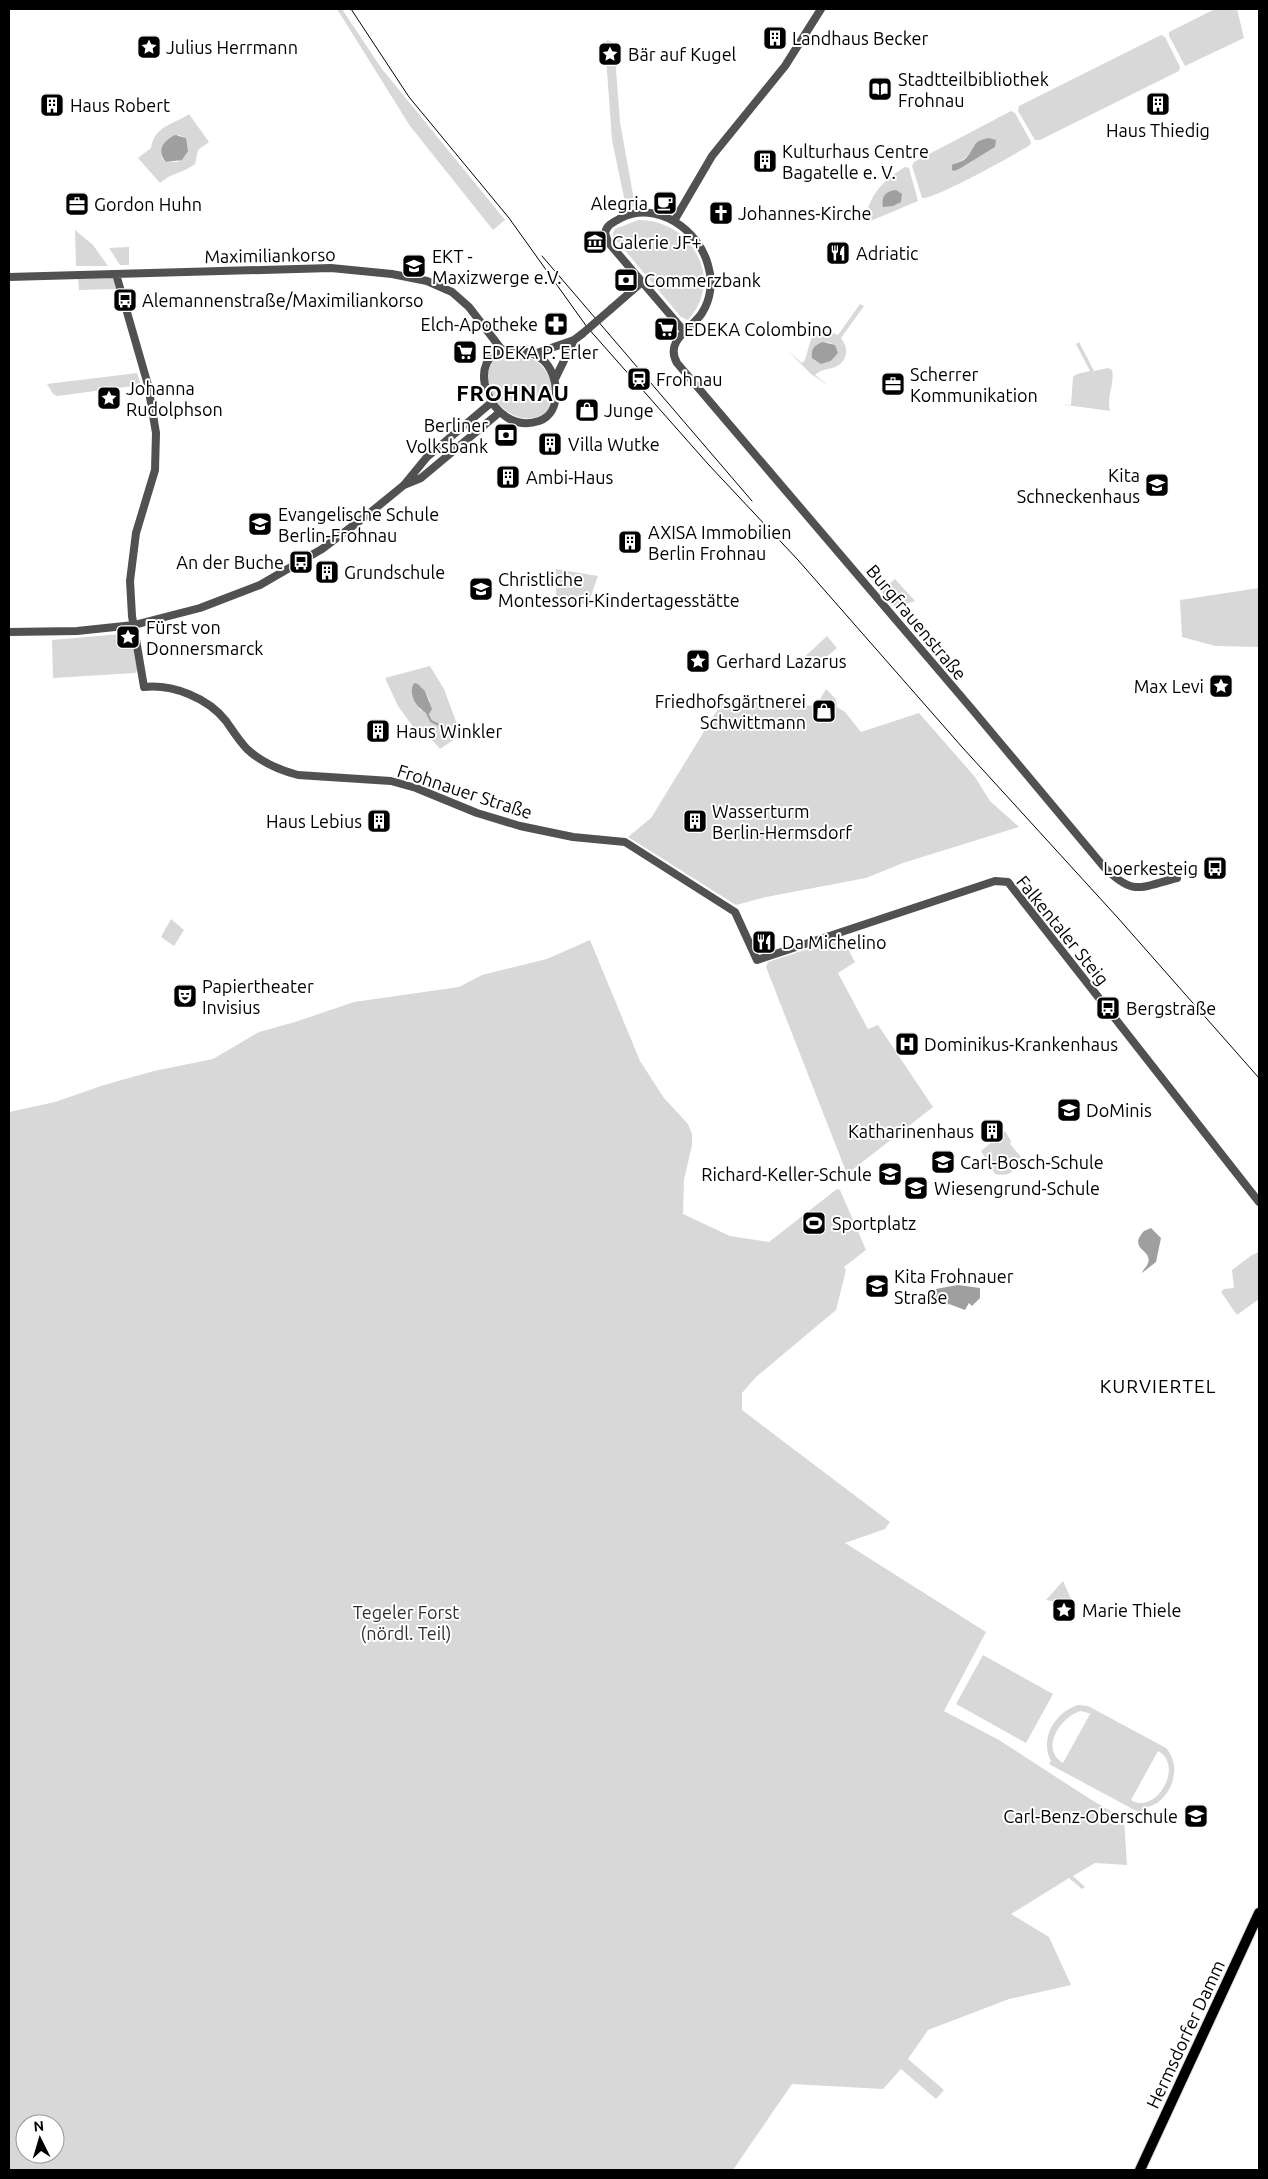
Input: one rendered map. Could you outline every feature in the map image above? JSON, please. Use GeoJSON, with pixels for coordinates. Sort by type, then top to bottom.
{"type":"FeatureCollection","features":[{"type":"Feature","properties":{"kind":"main road","name":"Hermsdorfer Damm"},"geometry":{"type":"LineString","coordinates":[[1140,2170],[1259,1913]]}},
{"type":"Feature","properties":{"kind":"street"},"geometry":{"type":"LineString","coordinates":[[674,221],[712,156],[785,66],[821,9]]}},
{"type":"Feature","properties":{"kind":"street"},"geometry":{"type":"LineString","coordinates":[[639,213],[656,214],[674,221],[690,234],[699,245],[711,275],[710,292],[705,309],[696,321],[684,331],[608,242],[605,235],[606,229],[611,224],[626,216],[639,213]]}},
{"type":"Feature","properties":{"kind":"street","name":"Maximiliankorso"},"geometry":{"type":"LineString","coordinates":[[9,277],[331,268],[407,276],[427,281],[454,294],[480,320],[502,350]]}},
{"type":"Feature","properties":{"kind":"street"},"geometry":{"type":"LineString","coordinates":[[116,274],[149,388],[156,433],[155,470],[139,522],[132,560],[130,586],[134,625]]}},
{"type":"Feature","properties":{"kind":"street"},"geometry":{"type":"LineString","coordinates":[[534,354],[574,340],[642,282]]}},
{"type":"Feature","properties":{"kind":"street","name":"Burgfrauenstraße"},"geometry":{"type":"LineString","coordinates":[[684,331],[673,350],[677,363],[971,708],[1104,868],[1118,881],[1132,887],[1143,887],[1177,878]]}},
{"type":"Feature","properties":{"kind":"street"},"geometry":{"type":"LineString","coordinates":[[555,380],[549,366],[534,354],[517,350],[502,350],[490,359],[484,375],[485,390],[500,412],[514,420],[528,424],[545,419],[553,409],[555,380],[574,340]]}},
{"type":"Feature","properties":{"kind":"street"},"geometry":{"type":"LineString","coordinates":[[9,632],[77,631],[134,625],[202,608],[260,585],[322,549],[404,485],[427,457],[492,402]]}},
{"type":"Feature","properties":{"kind":"street"},"geometry":{"type":"LineString","coordinates":[[404,485],[421,478],[500,412]]}},
{"type":"Feature","properties":{"kind":"street","name":"Frohnauer Straße"},"geometry":{"type":"LineString","coordinates":[[134,625],[144,687],[155,686],[176,690],[202,700],[218,712],[248,750],[260,760],[283,771],[305,775],[391,781],[520,826],[573,837],[625,842],[735,912],[757,960]]}},
{"type":"Feature","properties":{"kind":"street","name":"Falkentaler Steig"},"geometry":{"type":"LineString","coordinates":[[757,960],[996,882],[1008,882],[1259,1202]]}},
{"type":"Feature","properties":{"kind":"green space"},"geometry":{"type":"Polygon","coordinates":[[[337,9],[342,9],[382,69],[505,220],[493,230],[410,126],[337,9]]]}},
{"type":"Feature","properties":{"kind":"green space"},"geometry":{"type":"Polygon","coordinates":[[[1215,9],[1237,9],[1244,38],[1185,66],[1169,36],[1169,32],[1215,9]]]}},
{"type":"Feature","properties":{"kind":"green space"},"geometry":{"type":"Polygon","coordinates":[[[1161,35],[1165,37],[1180,67],[1179,71],[1040,140],[1035,140],[1018,111],[1019,106],[1161,35]]]}},
{"type":"Feature","properties":{"kind":"green space"},"geometry":{"type":"Polygon","coordinates":[[[607,40],[614,43],[620,122],[635,206],[626,207],[612,140],[605,43],[607,40]]]}},
{"type":"Feature","properties":{"kind":"green space"},"geometry":{"type":"Polygon","coordinates":[[[1011,111],[1015,113],[1031,142],[1030,145],[1022,150],[975,176],[929,197],[922,198],[912,166],[914,162],[1011,111]],[[974,145],[967,157],[955,163],[954,171],[995,147],[974,145]]]}},
{"type":"Feature","properties":{"kind":"green space"},"geometry":{"type":"Polygon","coordinates":[[[189,114],[209,142],[198,150],[195,164],[160,183],[138,158],[151,148],[153,140],[161,130],[189,114]],[[179,135],[161,152],[162,158],[166,162],[178,162],[186,138],[179,135]]]}},
{"type":"Feature","properties":{"kind":"green space"},"geometry":{"type":"Polygon","coordinates":[[[905,167],[909,168],[918,201],[868,222],[866,219],[868,210],[874,195],[890,177],[905,167]]]}},
{"type":"Feature","properties":{"kind":"green space"},"geometry":{"type":"Polygon","coordinates":[[[638,220],[657,222],[673,229],[687,240],[697,254],[703,270],[704,287],[699,304],[688,320],[681,317],[612,235],[615,229],[638,220]]]}},
{"type":"Feature","properties":{"kind":"green space"},"geometry":{"type":"Polygon","coordinates":[[[75,230],[93,245],[108,266],[76,266],[75,230]]]}},
{"type":"Feature","properties":{"kind":"green space"},"geometry":{"type":"Polygon","coordinates":[[[129,247],[129,265],[120,265],[109,248],[129,247]]]}},
{"type":"Feature","properties":{"kind":"green space"},"geometry":{"type":"Polygon","coordinates":[[[78,277],[113,278],[117,289],[79,290],[78,277]]]}},
{"type":"Feature","properties":{"kind":"green space"},"geometry":{"type":"Polygon","coordinates":[[[860,304],[864,306],[841,338],[846,349],[842,362],[815,375],[829,386],[811,374],[788,351],[802,363],[805,360],[811,339],[814,336],[824,332],[838,335],[860,304]],[[823,342],[821,364],[831,361],[838,353],[831,343],[823,342]]]}},
{"type":"Feature","properties":{"kind":"green space"},"geometry":{"type":"Polygon","coordinates":[[[1079,342],[1094,371],[1108,368],[1112,370],[1110,411],[1059,404],[1071,405],[1073,377],[1090,371],[1076,344],[1079,342]]]}},
{"type":"Feature","properties":{"kind":"green space"},"geometry":{"type":"Polygon","coordinates":[[[507,354],[532,359],[544,368],[550,383],[551,398],[548,409],[544,414],[529,418],[514,416],[502,407],[494,396],[489,383],[489,370],[495,360],[507,354]]]}},
{"type":"Feature","properties":{"kind":"green space"},"geometry":{"type":"Polygon","coordinates":[[[137,373],[141,385],[57,396],[53,394],[47,384],[137,373]]]}},
{"type":"Feature","properties":{"kind":"green space"},"geometry":{"type":"Polygon","coordinates":[[[556,569],[598,576],[588,604],[556,603],[556,569]]]}},
{"type":"Feature","properties":{"kind":"green space"},"geometry":{"type":"Polygon","coordinates":[[[895,579],[915,601],[895,607],[881,591],[895,579]]]}},
{"type":"Feature","properties":{"kind":"green space"},"geometry":{"type":"Polygon","coordinates":[[[1259,588],[1259,647],[1215,646],[1182,637],[1180,600],[1259,588]]]}},
{"type":"Feature","properties":{"kind":"green space"},"geometry":{"type":"Polygon","coordinates":[[[132,633],[138,670],[135,673],[53,678],[52,640],[132,633]]]}},
{"type":"Feature","properties":{"kind":"green space"},"geometry":{"type":"Polygon","coordinates":[[[827,636],[837,648],[812,669],[798,663],[827,636]]]}},
{"type":"Feature","properties":{"kind":"green space"},"geometry":{"type":"Polygon","coordinates":[[[430,666],[444,689],[461,735],[440,749],[428,735],[414,728],[398,706],[385,678],[430,666]],[[418,684],[412,695],[421,711],[430,701],[425,691],[418,684]]]}},
{"type":"Feature","properties":{"kind":"green space"},"geometry":{"type":"Polygon","coordinates":[[[826,689],[836,699],[837,707],[845,712],[861,732],[919,713],[975,777],[990,801],[1019,827],[903,863],[866,878],[766,897],[736,905],[628,837],[651,818],[724,699],[816,706],[826,689]]]}},
{"type":"Feature","properties":{"kind":"green space"},"geometry":{"type":"Polygon","coordinates":[[[171,919],[184,930],[174,946],[161,937],[171,919]]]}},
{"type":"Feature","properties":{"kind":"green space"},"geometry":{"type":"Polygon","coordinates":[[[842,938],[855,962],[838,973],[868,1029],[878,1025],[933,1107],[847,1174],[766,967],[768,962],[842,938]]]}},
{"type":"Feature","properties":{"kind":"green space","name":"Tegeler Forst (nördl. Teil)"},"geometry":{"type":"Polygon","coordinates":[[[590,940],[640,1061],[664,1098],[688,1124],[692,1134],[692,1145],[684,1180],[683,1214],[730,1236],[769,1242],[837,1189],[840,1190],[866,1250],[844,1267],[846,1270],[836,1310],[756,1377],[742,1393],[742,1410],[890,1522],[885,1529],[845,1543],[986,1632],[944,1711],[999,1740],[1124,1819],[1127,1865],[1095,1863],[1073,1876],[1085,1887],[1082,1889],[1069,1878],[1011,1914],[1049,1937],[1071,1985],[1009,1999],[928,2030],[908,2059],[944,2090],[936,2099],[901,2069],[883,2089],[792,2084],[733,2170],[9,2170],[9,1112],[55,1102],[104,1085],[154,1071],[213,1059],[259,1032],[354,1002],[459,987],[482,975],[547,959],[590,940]]]}},
{"type":"Feature","properties":{"kind":"green space"},"geometry":{"type":"Polygon","coordinates":[[[1005,1131],[1011,1141],[1010,1144],[1021,1157],[1022,1163],[1010,1173],[1003,1175],[995,1174],[981,1151],[1005,1131]]]}},
{"type":"Feature","properties":{"kind":"green space"},"geometry":{"type":"Polygon","coordinates":[[[1259,1252],[1259,1299],[1237,1315],[1221,1292],[1224,1289],[1234,1288],[1232,1270],[1259,1252]]]}},
{"type":"Feature","properties":{"kind":"green space"},"geometry":{"type":"Polygon","coordinates":[[[1063,1581],[1071,1599],[1069,1603],[1065,1604],[1046,1600],[1063,1581]]]}},
{"type":"Feature","properties":{"kind":"green space"},"geometry":{"type":"Polygon","coordinates":[[[983,1655],[1053,1694],[1026,1743],[956,1704],[983,1655]]]}},
{"type":"Feature","properties":{"kind":"green space"},"geometry":{"type":"Polygon","coordinates":[[[1078,1705],[1088,1706],[1166,1748],[1173,1762],[1174,1777],[1168,1792],[1163,1798],[1143,1809],[1140,1813],[1049,1764],[1051,1761],[1047,1744],[1051,1727],[1062,1714],[1078,1705]],[[1081,1711],[1066,1719],[1060,1726],[1053,1742],[1053,1750],[1056,1757],[1063,1763],[1090,1714],[1092,1714],[1081,1711]],[[1158,1751],[1131,1800],[1140,1803],[1150,1801],[1164,1787],[1169,1767],[1166,1758],[1158,1751]]]}},
{"type":"Feature","properties":{"kind":"shaded area"},"geometry":{"type":"Polygon","coordinates":[[[175,135],[186,138],[188,151],[182,160],[166,162],[163,158],[162,147],[167,140],[175,135]]]}},
{"type":"Feature","properties":{"kind":"shaded area"},"geometry":{"type":"Polygon","coordinates":[[[989,138],[996,140],[995,147],[959,169],[952,170],[952,165],[965,159],[977,142],[989,138]]]}},
{"type":"Feature","properties":{"kind":"shaded area"},"geometry":{"type":"Polygon","coordinates":[[[896,190],[902,194],[901,202],[893,206],[883,207],[885,195],[896,190]]]}},
{"type":"Feature","properties":{"kind":"shaded area"},"geometry":{"type":"Polygon","coordinates":[[[823,342],[835,345],[838,353],[831,361],[821,364],[812,358],[812,352],[817,344],[823,342]]]}},
{"type":"Feature","properties":{"kind":"shaded area"},"geometry":{"type":"Polygon","coordinates":[[[414,683],[418,684],[425,691],[432,709],[429,714],[418,706],[413,697],[412,688],[414,683]]]}},
{"type":"Feature","properties":{"kind":"shaded area"},"geometry":{"type":"Polygon","coordinates":[[[1151,1228],[1161,1238],[1156,1262],[1142,1273],[1149,1258],[1139,1246],[1139,1237],[1144,1231],[1151,1228]]]}},
{"type":"Feature","properties":{"kind":"shaded area"},"geometry":{"type":"Polygon","coordinates":[[[958,1285],[980,1288],[980,1298],[972,1306],[969,1303],[965,1310],[949,1304],[941,1306],[932,1300],[929,1295],[930,1290],[958,1285]]]}},
{"type":"Feature","properties":{"kind":"waterway"},"geometry":{"type":"LineString","coordinates":[[427,713],[431,721],[439,725],[443,730]]}},
{"type":"Feature","properties":{"kind":"tram line"},"geometry":{"type":"LineString","coordinates":[[351,9],[409,97],[509,218],[587,327],[708,464],[798,560],[962,747],[1118,918],[1259,1078]]}},
{"type":"Feature","properties":{"kind":"tram line"},"geometry":{"type":"LineString","coordinates":[[542,256],[752,501]]}},
{"type":"Feature","properties":{"kind":"place","name":"Landhaus Becker"},"geometry":{"type":"Point","coordinates":[775,38]}},
{"type":"Feature","properties":{"kind":"place","name":"Julius Herrmann"},"geometry":{"type":"Point","coordinates":[149,47]}},
{"type":"Feature","properties":{"kind":"place","name":"Bär auf Kugel"},"geometry":{"type":"Point","coordinates":[610,54]}},
{"type":"Feature","properties":{"kind":"place","name":"Stadtteilbibliothek Frohnau"},"geometry":{"type":"Point","coordinates":[880,89]}},
{"type":"Feature","properties":{"kind":"place","name":"Haus Thiedig"},"geometry":{"type":"Point","coordinates":[1158,104]}},
{"type":"Feature","properties":{"kind":"place","name":"Haus Robert"},"geometry":{"type":"Point","coordinates":[52,105]}},
{"type":"Feature","properties":{"kind":"place","name":"Kulturhaus Centre Bagatelle e. V."},"geometry":{"type":"Point","coordinates":[765,161]}},
{"type":"Feature","properties":{"kind":"place","name":"Alegria"},"geometry":{"type":"Point","coordinates":[665,203]}},
{"type":"Feature","properties":{"kind":"place","name":"Gordon Huhn"},"geometry":{"type":"Point","coordinates":[77,204]}},
{"type":"Feature","properties":{"kind":"place","name":"Johannes-Kirche"},"geometry":{"type":"Point","coordinates":[721,213]}},
{"type":"Feature","properties":{"kind":"place","name":"Galerie JF+"},"geometry":{"type":"Point","coordinates":[595,242]}},
{"type":"Feature","properties":{"kind":"place","name":"Adriatic"},"geometry":{"type":"Point","coordinates":[838,253]}},
{"type":"Feature","properties":{"kind":"place","name":"EKT - Maxizwerge e.V."},"geometry":{"type":"Point","coordinates":[414,266]}},
{"type":"Feature","properties":{"kind":"place","name":"Commerzbank"},"geometry":{"type":"Point","coordinates":[626,280]}},
{"type":"Feature","properties":{"kind":"place","name":"Alemannenstraße/Maximiliankorso"},"geometry":{"type":"Point","coordinates":[125,300]}},
{"type":"Feature","properties":{"kind":"place","name":"Elch-Apotheke"},"geometry":{"type":"Point","coordinates":[556,324]}},
{"type":"Feature","properties":{"kind":"place","name":"EDEKA Colombino"},"geometry":{"type":"Point","coordinates":[666,329]}},
{"type":"Feature","properties":{"kind":"place","name":"EDEKA P. Erler"},"geometry":{"type":"Point","coordinates":[465,352]}},
{"type":"Feature","properties":{"kind":"place","name":"Frohnau"},"geometry":{"type":"Point","coordinates":[639,379]}},
{"type":"Feature","properties":{"kind":"place","name":"Scherrer Kommunikation"},"geometry":{"type":"Point","coordinates":[893,384]}},
{"type":"Feature","properties":{"kind":"place","name":"Johanna Rudolphson"},"geometry":{"type":"Point","coordinates":[109,398]}},
{"type":"Feature","properties":{"kind":"place","name":"Junge"},"geometry":{"type":"Point","coordinates":[587,410]}},
{"type":"Feature","properties":{"kind":"place","name":"Berliner Volksbank"},"geometry":{"type":"Point","coordinates":[506,435]}},
{"type":"Feature","properties":{"kind":"place","name":"Villa Wutke"},"geometry":{"type":"Point","coordinates":[550,444]}},
{"type":"Feature","properties":{"kind":"place","name":"Ambi-Haus"},"geometry":{"type":"Point","coordinates":[508,477]}},
{"type":"Feature","properties":{"kind":"place","name":"Kita Schneckenhaus"},"geometry":{"type":"Point","coordinates":[1157,485]}},
{"type":"Feature","properties":{"kind":"place","name":"Evangelische Schule Berlin-Frohnau"},"geometry":{"type":"Point","coordinates":[260,524]}},
{"type":"Feature","properties":{"kind":"place","name":"AXISA Immobilien Berlin Frohnau"},"geometry":{"type":"Point","coordinates":[630,542]}},
{"type":"Feature","properties":{"kind":"place","name":"An der Buche"},"geometry":{"type":"Point","coordinates":[301,562]}},
{"type":"Feature","properties":{"kind":"place","name":"Grundschule"},"geometry":{"type":"Point","coordinates":[327,572]}},
{"type":"Feature","properties":{"kind":"place","name":"Christliche Montessori-Kindertagesstätte"},"geometry":{"type":"Point","coordinates":[481,589]}},
{"type":"Feature","properties":{"kind":"place","name":"Fürst von Donnersmarck"},"geometry":{"type":"Point","coordinates":[128,637]}},
{"type":"Feature","properties":{"kind":"place","name":"Gerhard Lazarus"},"geometry":{"type":"Point","coordinates":[698,661]}},
{"type":"Feature","properties":{"kind":"place","name":"Max Levi"},"geometry":{"type":"Point","coordinates":[1221,686]}},
{"type":"Feature","properties":{"kind":"place","name":"Friedhofsgärtnerei Schwittmann"},"geometry":{"type":"Point","coordinates":[824,711]}},
{"type":"Feature","properties":{"kind":"place","name":"Haus Winkler"},"geometry":{"type":"Point","coordinates":[378,731]}},
{"type":"Feature","properties":{"kind":"place","name":"Haus Lebius"},"geometry":{"type":"Point","coordinates":[379,821]}},
{"type":"Feature","properties":{"kind":"place","name":"Wasserturm Berlin-Hermsdorf"},"geometry":{"type":"Point","coordinates":[695,821]}},
{"type":"Feature","properties":{"kind":"place","name":"Loerkesteig"},"geometry":{"type":"Point","coordinates":[1215,868]}},
{"type":"Feature","properties":{"kind":"place","name":"Da Michelino"},"geometry":{"type":"Point","coordinates":[764,942]}},
{"type":"Feature","properties":{"kind":"place","name":"Papiertheater Invisius"},"geometry":{"type":"Point","coordinates":[185,996]}},
{"type":"Feature","properties":{"kind":"place","name":"Bergstraße"},"geometry":{"type":"Point","coordinates":[1108,1008]}},
{"type":"Feature","properties":{"kind":"place","name":"Dominikus-Krankenhaus"},"geometry":{"type":"Point","coordinates":[907,1044]}},
{"type":"Feature","properties":{"kind":"place","name":"DoMinis"},"geometry":{"type":"Point","coordinates":[1069,1110]}},
{"type":"Feature","properties":{"kind":"place","name":"Katharinenhaus"},"geometry":{"type":"Point","coordinates":[992,1131]}},
{"type":"Feature","properties":{"kind":"place","name":"Carl-Bosch-Schule"},"geometry":{"type":"Point","coordinates":[943,1162]}},
{"type":"Feature","properties":{"kind":"place","name":"Richard-Keller-Schule"},"geometry":{"type":"Point","coordinates":[890,1174]}},
{"type":"Feature","properties":{"kind":"place","name":"Wiesengrund-Schule"},"geometry":{"type":"Point","coordinates":[916,1188]}},
{"type":"Feature","properties":{"kind":"place","name":"Sportplatz"},"geometry":{"type":"Point","coordinates":[814,1223]}},
{"type":"Feature","properties":{"kind":"place","name":"Kita Frohnauer Straße"},"geometry":{"type":"Point","coordinates":[877,1286]}},
{"type":"Feature","properties":{"kind":"place","name":"Marie Thiele"},"geometry":{"type":"Point","coordinates":[1064,1610]}},
{"type":"Feature","properties":{"kind":"place","name":"Carl-Benz-Oberschule"},"geometry":{"type":"Point","coordinates":[1196,1816]}},
{"type":"Feature","properties":{"kind":"district","name":"FROHNAU"},"geometry":{"type":"Point","coordinates":[513,392]}},
{"type":"Feature","properties":{"kind":"district","name":"KURVIERTEL"},"geometry":{"type":"Point","coordinates":[1158,1386]}}]}
